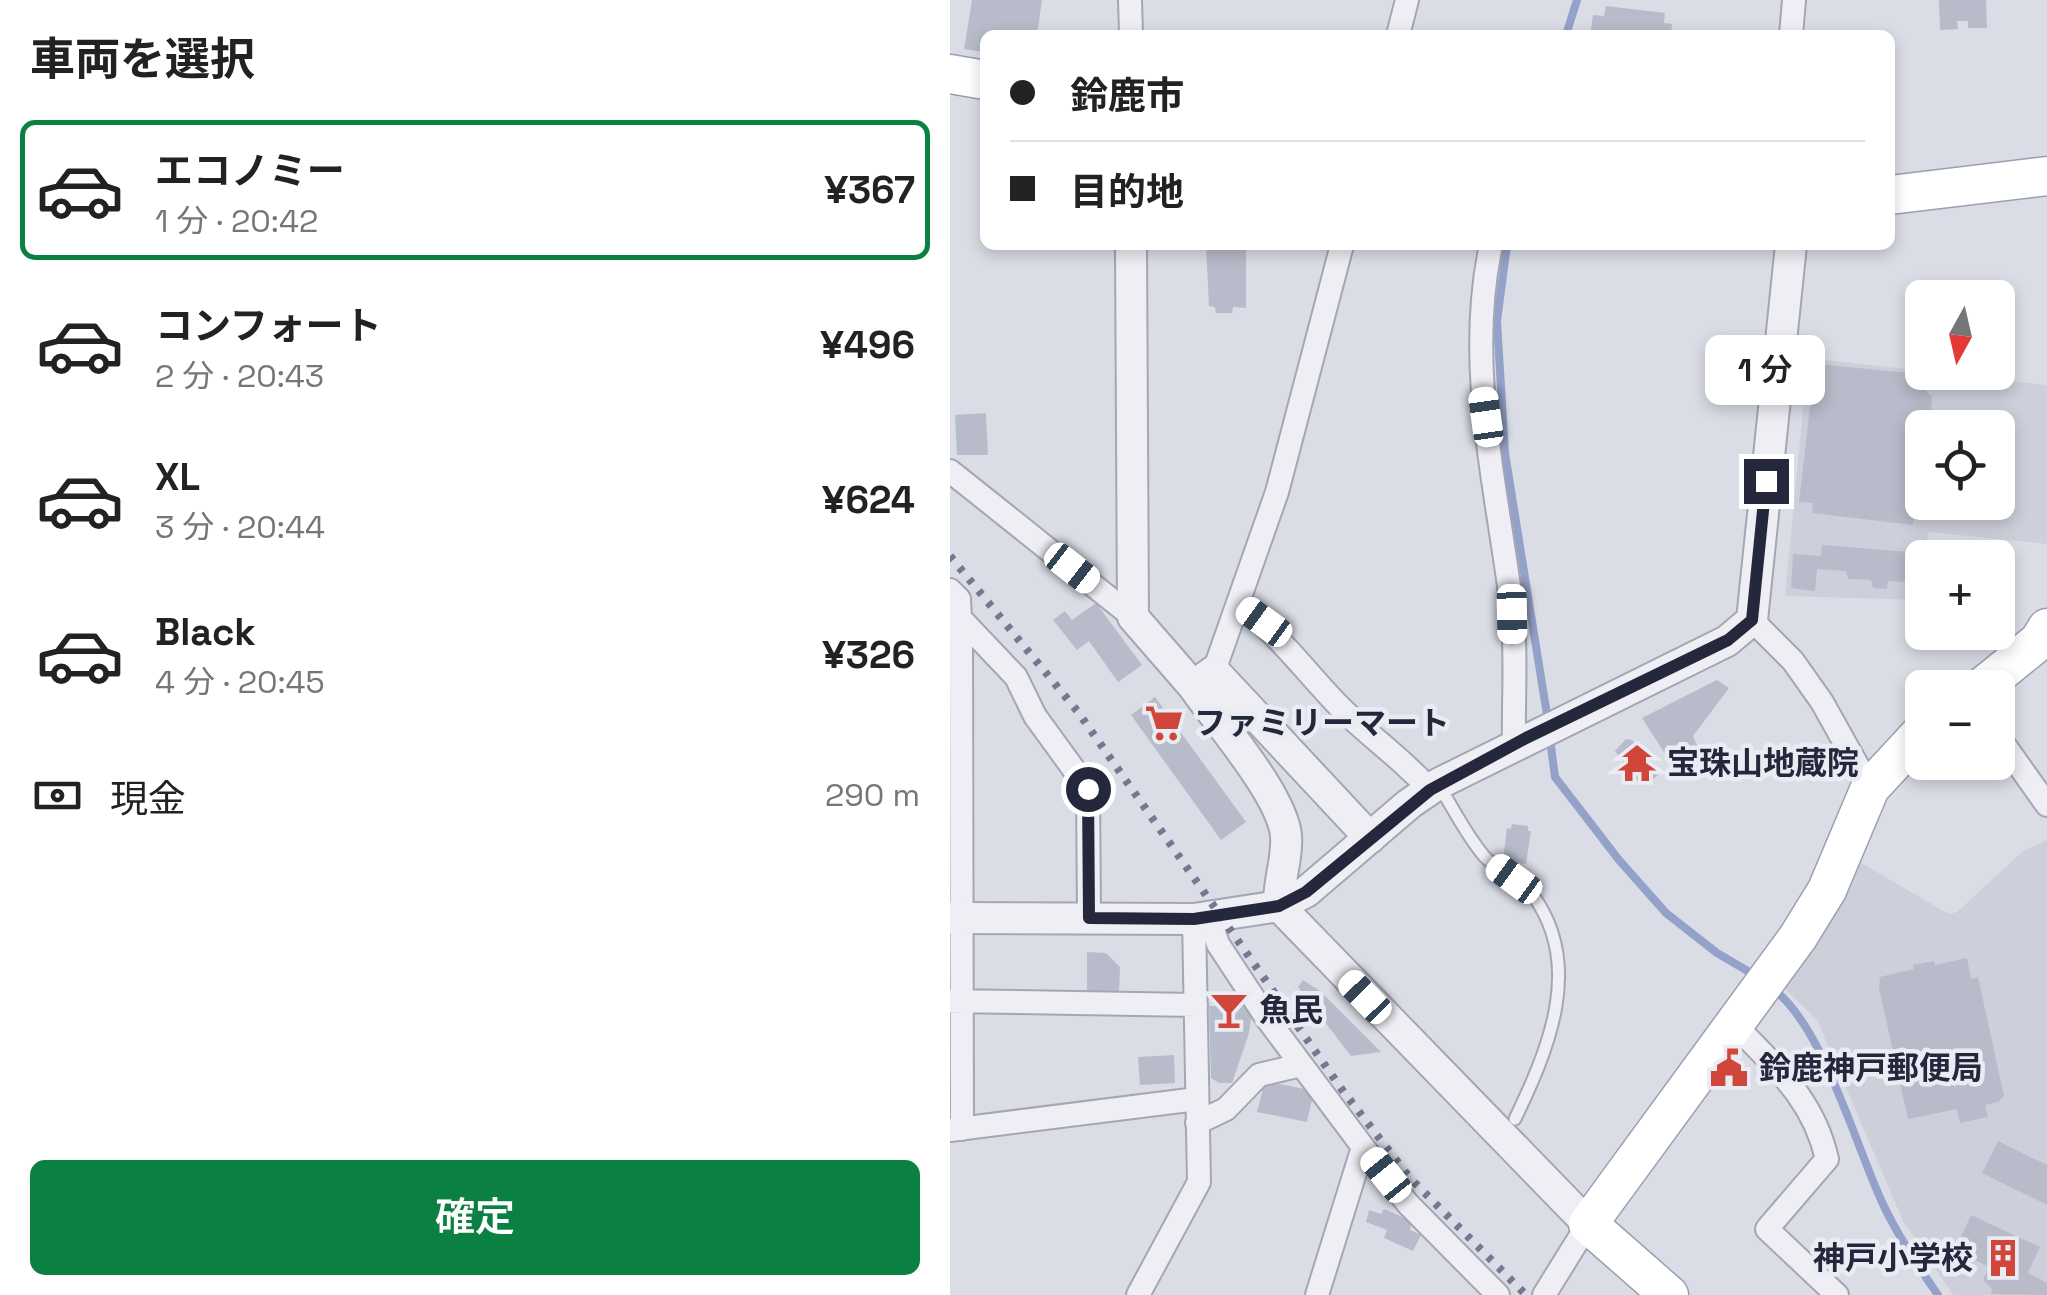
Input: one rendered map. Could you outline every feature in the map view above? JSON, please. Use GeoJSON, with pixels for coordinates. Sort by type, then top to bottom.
{"type":"FeatureCollection","features":[{"type":"Feature","properties":{"kind":"main road"},"geometry":{"type":"LineString","coordinates":[[950,74],[980,79]]}},
{"type":"Feature","properties":{"kind":"main road"},"geometry":{"type":"LineString","coordinates":[[1895,194],[2047,176]]}},
{"type":"Feature","properties":{"kind":"main road"},"geometry":{"type":"LineString","coordinates":[[2004,670],[2039,641],[2047,628]]}},
{"type":"Feature","properties":{"kind":"main road"},"geometry":{"type":"LineString","coordinates":[[1669,1295],[1588,1224],[1798,937],[1849,843],[1870,788],[1905,750]]}},
{"type":"Feature","properties":{"kind":"street"},"geometry":{"type":"LineString","coordinates":[[1130,0],[1130,30]]}},
{"type":"Feature","properties":{"kind":"street"},"geometry":{"type":"LineString","coordinates":[[1399,30],[1407,0]]}},
{"type":"Feature","properties":{"kind":"street"},"geometry":{"type":"LineString","coordinates":[[1791,30],[1794,0]]}},
{"type":"Feature","properties":{"kind":"street"},"geometry":{"type":"LineString","coordinates":[[1132,250],[1133,616]]}},
{"type":"Feature","properties":{"kind":"street"},"geometry":{"type":"LineString","coordinates":[[1204,678],[1240,605],[1277,492],[1341,250]]}},
{"type":"Feature","properties":{"kind":"street"},"geometry":{"type":"LineString","coordinates":[[1490,250],[1482,320],[1482,386],[1512,614],[1520,742]]}},
{"type":"Feature","properties":{"kind":"street"},"geometry":{"type":"LineString","coordinates":[[955,918],[1202,918],[1279,906],[1306,892],[1434,787],[1728,640],[1752,620],[1790,250]]}},
{"type":"Feature","properties":{"kind":"street"},"geometry":{"type":"LineString","coordinates":[[950,471],[1133,616],[1204,678],[1370,838]]}},
{"type":"Feature","properties":{"kind":"street"},"geometry":{"type":"LineString","coordinates":[[950,590],[959,599],[964,635],[955,918],[956,1130],[1226,1109],[1259,1074],[1301,1065]]}},
{"type":"Feature","properties":{"kind":"street"},"geometry":{"type":"LineString","coordinates":[[1240,605],[1264,622],[1340,707],[1434,787]]}},
{"type":"Feature","properties":{"kind":"street"},"geometry":{"type":"LineString","coordinates":[[1752,620],[1792,661],[1822,702],[1870,788]]}},
{"type":"Feature","properties":{"kind":"street"},"geometry":{"type":"LineString","coordinates":[[964,635],[1016,677],[1035,716],[1088,789],[1089,918]]}},
{"type":"Feature","properties":{"kind":"street"},"geometry":{"type":"LineString","coordinates":[[1204,678],[1281,811],[1287,842],[1278,885],[1279,906],[1588,1224],[1544,1295]]}},
{"type":"Feature","properties":{"kind":"street"},"geometry":{"type":"LineString","coordinates":[[2015,760],[2047,805]]}},
{"type":"Feature","properties":{"kind":"street"},"geometry":{"type":"LineString","coordinates":[[1138,1295],[1198,1182],[1196,1006],[1202,918]]}},
{"type":"Feature","properties":{"kind":"street"},"geometry":{"type":"LineString","coordinates":[[1202,918],[1301,1065],[1363,1147],[1408,1204],[1498,1295]]}},
{"type":"Feature","properties":{"kind":"street"},"geometry":{"type":"LineString","coordinates":[[955,1001],[1196,1006]]}},
{"type":"Feature","properties":{"kind":"street"},"geometry":{"type":"LineString","coordinates":[[1739,1015],[1800,1093],[1822,1134],[1828,1159],[1767,1229],[1837,1295]]}},
{"type":"Feature","properties":{"kind":"street"},"geometry":{"type":"LineString","coordinates":[[1316,1295],[1338,1237],[1363,1147]]}},
{"type":"Feature","properties":{"kind":"lane"},"geometry":{"type":"LineString","coordinates":[[1434,787],[1485,857],[1531,892],[1557,950],[1560,976],[1552,1032],[1515,1119]]}},
{"type":"Feature","properties":{"kind":"shaded area"},"geometry":{"type":"Polygon","coordinates":[[[1808,358],[1905,369],[1905,390],[2015,390],[2015,381],[2047,385],[2047,544],[1928,532],[1927,540],[1905,540],[1905,600],[1785,596],[1808,358]]]}},
{"type":"Feature","properties":{"kind":"shaded area"},"geometry":{"type":"Polygon","coordinates":[[[2047,840],[2047,1295],[1953,1295],[1903,1221],[1817,1020],[1777,981],[1856,860],[1949,914],[1957,912],[2023,851],[2047,840]]]}},
{"type":"Feature","properties":{"kind":"building"},"geometry":{"type":"Polygon","coordinates":[[[972,0],[1042,0],[1038,30],[980,30],[980,51],[964,49],[972,0]]]}},
{"type":"Feature","properties":{"kind":"building"},"geometry":{"type":"Polygon","coordinates":[[[1939,0],[1986,0],[1987,28],[1968,28],[1968,21],[1957,21],[1958,29],[1940,30],[1939,0]]]}},
{"type":"Feature","properties":{"kind":"building"},"geometry":{"type":"Polygon","coordinates":[[[1606,6],[1665,13],[1664,23],[1672,24],[1671,30],[1591,30],[1593,15],[1604,16],[1606,6]]]}},
{"type":"Feature","properties":{"kind":"building"},"geometry":{"type":"Polygon","coordinates":[[[1206,250],[1246,250],[1246,308],[1233,307],[1232,313],[1216,313],[1215,307],[1209,306],[1206,250]]]}},
{"type":"Feature","properties":{"kind":"building"},"geometry":{"type":"Polygon","coordinates":[[[1815,364],[1905,373],[1905,390],[1926,390],[1932,397],[1931,410],[1905,410],[1905,520],[1913,520],[1913,525],[1812,513],[1813,503],[1799,502],[1815,364]]]}},
{"type":"Feature","properties":{"kind":"building"},"geometry":{"type":"Polygon","coordinates":[[[986,413],[988,455],[957,455],[955,415],[986,413]]]}},
{"type":"Feature","properties":{"kind":"building"},"geometry":{"type":"Polygon","coordinates":[[[1822,545],[1905,552],[1905,582],[1888,581],[1887,589],[1873,588],[1871,580],[1848,579],[1846,571],[1817,569],[1815,591],[1791,588],[1793,554],[1821,556],[1822,545]]]}},
{"type":"Feature","properties":{"kind":"building"},"geometry":{"type":"Polygon","coordinates":[[[1096,603],[1142,665],[1118,682],[1089,641],[1077,650],[1053,620],[1065,611],[1072,620],[1096,603]]]}},
{"type":"Feature","properties":{"kind":"building"},"geometry":{"type":"Polygon","coordinates":[[[1717,680],[1729,688],[1693,736],[1700,752],[1673,766],[1642,718],[1717,680]]]}},
{"type":"Feature","properties":{"kind":"building"},"geometry":{"type":"Polygon","coordinates":[[[1155,697],[1246,822],[1221,840],[1131,715],[1155,697]]]}},
{"type":"Feature","properties":{"kind":"building","name":"宝珠山地蔵院"},"geometry":{"type":"Polygon","coordinates":[[[1626,739],[1632,740],[1659,774],[1647,784],[1644,780],[1640,784],[1615,751],[1626,739]]]}},
{"type":"Feature","properties":{"kind":"building"},"geometry":{"type":"Polygon","coordinates":[[[1512,824],[1528,826],[1531,831],[1526,864],[1503,861],[1507,828],[1511,829],[1512,824]]]}},
{"type":"Feature","properties":{"kind":"building"},"geometry":{"type":"Polygon","coordinates":[[[1087,952],[1106,953],[1120,967],[1119,995],[1087,994],[1087,952]]]}},
{"type":"Feature","properties":{"kind":"building"},"geometry":{"type":"Polygon","coordinates":[[[1967,958],[1971,979],[1978,977],[2004,1096],[1985,1105],[1988,1117],[1960,1123],[1957,1109],[1908,1119],[1879,988],[1880,977],[1914,969],[1913,965],[1967,958]]]}},
{"type":"Feature","properties":{"kind":"building"},"geometry":{"type":"Polygon","coordinates":[[[1303,980],[1320,991],[1381,1052],[1351,1056],[1298,987],[1303,980]]]}},
{"type":"Feature","properties":{"kind":"building"},"geometry":{"type":"Polygon","coordinates":[[[1209,1006],[1253,1006],[1249,1033],[1232,1083],[1219,1083],[1211,1078],[1209,1006]]]}},
{"type":"Feature","properties":{"kind":"building"},"geometry":{"type":"Polygon","coordinates":[[[1174,1055],[1175,1083],[1140,1085],[1138,1057],[1174,1055]]]}},
{"type":"Feature","properties":{"kind":"building"},"geometry":{"type":"Polygon","coordinates":[[[1265,1081],[1314,1091],[1307,1122],[1257,1112],[1265,1081]]]}},
{"type":"Feature","properties":{"kind":"building","name":"神戸小学校"},"geometry":{"type":"Polygon","coordinates":[[[1998,1141],[2047,1165],[2047,1205],[1982,1173],[1998,1141]]]}},
{"type":"Feature","properties":{"kind":"building"},"geometry":{"type":"Polygon","coordinates":[[[1384,1209],[1412,1221],[1410,1230],[1421,1235],[1413,1251],[1384,1238],[1387,1230],[1366,1222],[1369,1210],[1381,1214],[1384,1209]]]}},
{"type":"Feature","properties":{"kind":"building","name":"神戸小学校"},"geometry":{"type":"Polygon","coordinates":[[[1971,1215],[2040,1247],[2028,1273],[2047,1283],[2047,1295],[1991,1294],[1992,1289],[1983,1280],[1989,1267],[1955,1250],[1971,1215]]]}},
{"type":"Feature","properties":{"kind":"waterway"},"geometry":{"type":"LineString","coordinates":[[1568,30],[1577,0]]}},
{"type":"Feature","properties":{"kind":"waterway"},"geometry":{"type":"LineString","coordinates":[[1506,250],[1497,321],[1505,453],[1548,721]]}},
{"type":"Feature","properties":{"kind":"waterway"},"geometry":{"type":"LineString","coordinates":[[1550,739],[1555,777],[1619,860],[1666,913],[1717,953],[1758,977]]}},
{"type":"Feature","properties":{"kind":"waterway"},"geometry":{"type":"LineString","coordinates":[[1773,989],[1791,1006],[1822,1057],[1888,1214],[1938,1295]]}},
{"type":"Feature","properties":{"kind":"railway"},"geometry":{"type":"LineString","coordinates":[[950,556],[1078,712],[1343,1091],[1410,1178],[1526,1295]]}},
{"type":"Feature","properties":{"kind":"place","name":"ファミリーマート"},"geometry":{"type":"Point","coordinates":[1164,723]}},
{"type":"Feature","properties":{"kind":"place","name":"宝珠山地蔵院"},"geometry":{"type":"Point","coordinates":[1637,763]}},
{"type":"Feature","properties":{"kind":"place","name":"魚民"},"geometry":{"type":"Point","coordinates":[1229,1010]}},
{"type":"Feature","properties":{"kind":"place","name":"鈴鹿神戸郵便局"},"geometry":{"type":"Point","coordinates":[1729,1068]}},
{"type":"Feature","properties":{"kind":"place","name":"神戸小学校"},"geometry":{"type":"Point","coordinates":[2003,1258]}},
{"type":"Feature","properties":{"kind":"route"},"geometry":{"type":"LineString","coordinates":[[1088,789],[1089,918],[1210,918],[1279,906],[1306,892],[1409,804],[1456,774],[1728,640],[1741,630],[1752,620],[1766,481]]}}]}
